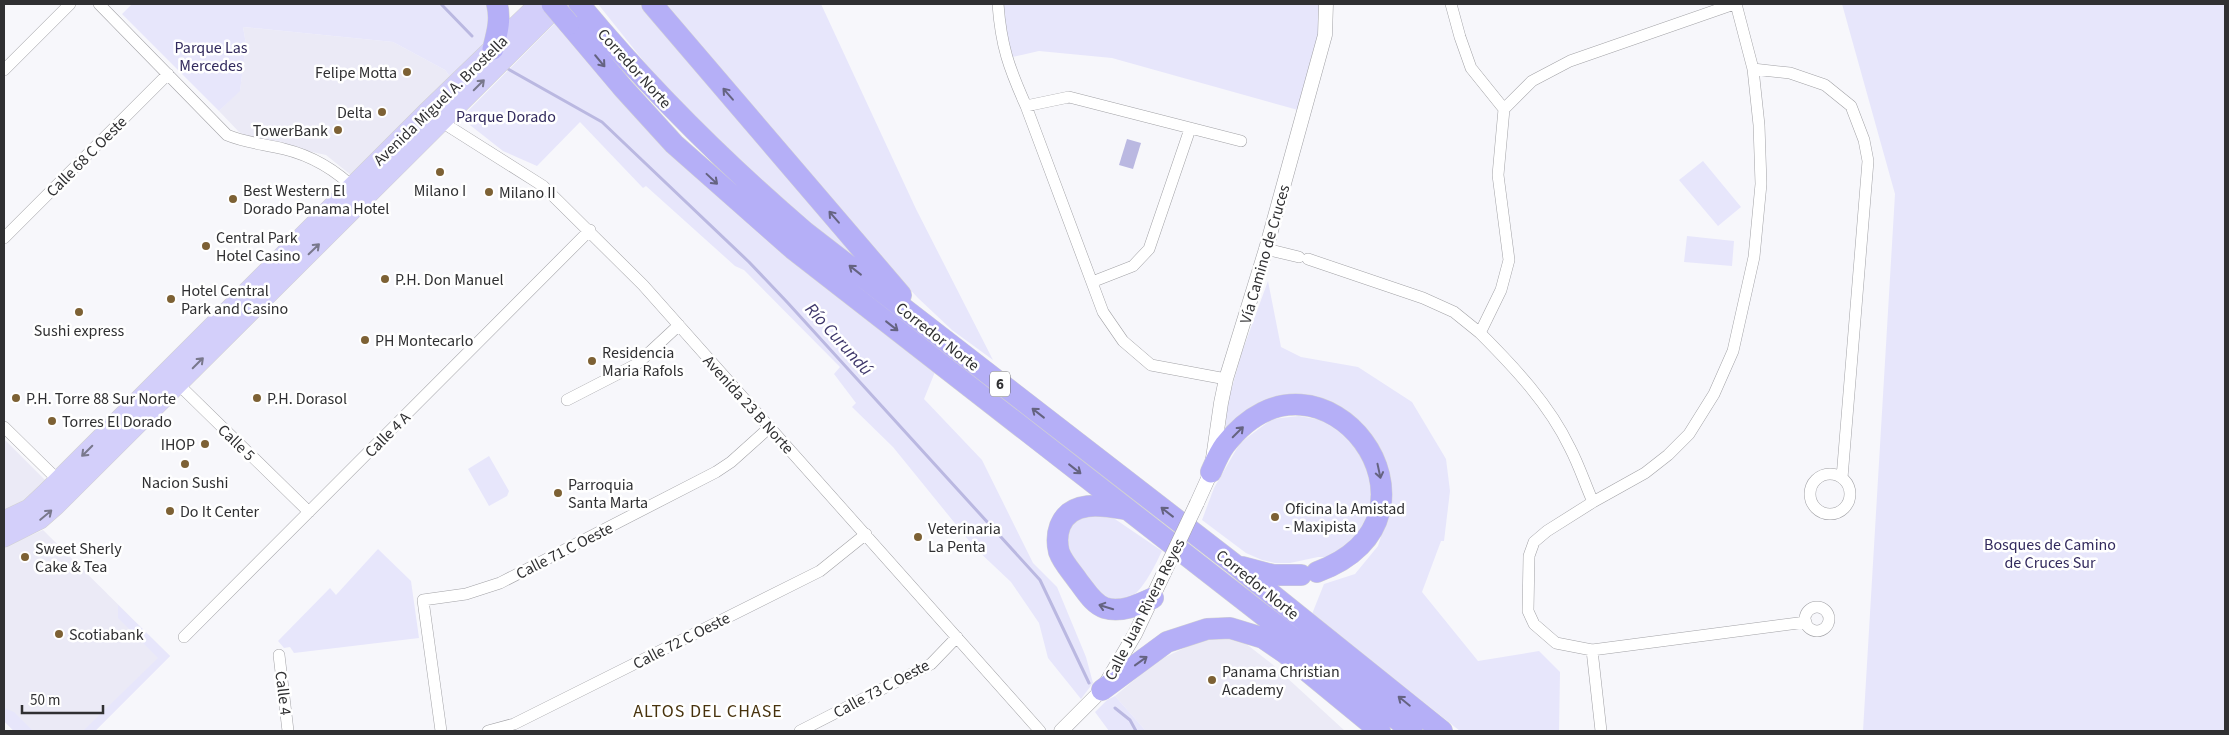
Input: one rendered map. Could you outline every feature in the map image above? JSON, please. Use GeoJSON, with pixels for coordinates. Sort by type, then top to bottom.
{"type":"FeatureCollection","features":[{"type":"Feature","properties":{"kind":"highway"},"geometry":{"type":"LineString","coordinates":[[493,49],[498,30],[499,13],[497,4]]}},
{"type":"Feature","properties":{"kind":"highway","name":"Corredor Norte"},"geometry":{"type":"LineString","coordinates":[[552,4],[577,13],[746,181],[805,232],[1234,564],[1442,731]]}},
{"type":"Feature","properties":{"kind":"highway"},"geometry":{"type":"LineString","coordinates":[[652,4],[934,333]]}},
{"type":"Feature","properties":{"kind":"highway","name":"Corredor Norte"},"geometry":{"type":"LineString","coordinates":[[577,13],[623,88],[674,144],[733,198],[793,249],[1412,731]]}},
{"type":"Feature","properties":{"kind":"highway"},"geometry":{"type":"LineString","coordinates":[[1211,472],[1224,446],[1239,430],[1263,412],[1282,406],[1305,405],[1326,411],[1345,420],[1359,434],[1377,463],[1380,481],[1380,501],[1376,519],[1369,534],[1359,547],[1338,562],[1309,573],[1272,574],[1234,564]]}},
{"type":"Feature","properties":{"kind":"highway"},"geometry":{"type":"LineString","coordinates":[[1126,509],[1092,505],[1072,512],[1063,520],[1058,531],[1059,552],[1064,562],[1092,600],[1105,608],[1124,608],[1153,598]]}},
{"type":"Feature","properties":{"kind":"highway"},"geometry":{"type":"LineString","coordinates":[[1102,690],[1167,642],[1207,630],[1230,628],[1263,638],[1285,653],[1380,731]]}},
{"type":"Feature","properties":{"kind":"main road"},"geometry":{"type":"LineString","coordinates":[[531,19],[560,4]]}},
{"type":"Feature","properties":{"kind":"main road","name":"Avenida Miguel A. Brostella"},"geometry":{"type":"LineString","coordinates":[[4,520],[29,508],[426,112],[493,49],[531,19]]}},
{"type":"Feature","properties":{"kind":"main road","name":"Avenida Miguel A. Brostella"},"geometry":{"type":"LineString","coordinates":[[4,538],[33,525],[48,515],[442,123],[531,19]]}},
{"type":"Feature","properties":{"kind":"street"},"geometry":{"type":"LineString","coordinates":[[4,70],[70,4]]}},
{"type":"Feature","properties":{"kind":"street"},"geometry":{"type":"LineString","coordinates":[[99,4],[227,135],[245,143],[284,149],[311,157],[330,168],[365,199]]}},
{"type":"Feature","properties":{"kind":"street"},"geometry":{"type":"LineString","coordinates":[[998,4],[1000,32],[1007,61],[1026,106],[1103,312],[1123,341],[1151,365],[1226,379]]}},
{"type":"Feature","properties":{"kind":"street","name":"Vía Camino de Cruces"},"geometry":{"type":"LineString","coordinates":[[1197,502],[1211,472],[1220,403],[1226,379],[1266,249],[1325,35],[1326,4]]}},
{"type":"Feature","properties":{"kind":"street"},"geometry":{"type":"LineString","coordinates":[[1451,4],[1471,68],[1504,109]]}},
{"type":"Feature","properties":{"kind":"street"},"geometry":{"type":"LineString","coordinates":[[1480,333],[1502,290],[1509,260],[1498,175],[1504,109],[1532,81],[1570,60],[1735,4],[1753,69],[1759,125],[1761,184],[1754,257],[1733,351],[1714,394],[1689,434],[1668,455],[1645,473],[1593,502],[1547,531],[1534,542],[1528,556],[1528,611],[1534,624],[1556,643],[1592,650],[1806,622]]}},
{"type":"Feature","properties":{"kind":"street"},"geometry":{"type":"LineString","coordinates":[[1753,69],[1790,73],[1825,85],[1851,106],[1864,140],[1868,161],[1842,478]]}},
{"type":"Feature","properties":{"kind":"street","name":"Calle 68 C Oeste"},"geometry":{"type":"LineString","coordinates":[[4,238],[168,74]]}},
{"type":"Feature","properties":{"kind":"street"},"geometry":{"type":"LineString","coordinates":[[1026,106],[1069,97],[1241,142]]}},
{"type":"Feature","properties":{"kind":"street","name":"Avenida 23 B Norte"},"geometry":{"type":"LineString","coordinates":[[426,112],[543,186],[590,230],[679,325],[1040,731]]}},
{"type":"Feature","properties":{"kind":"street"},"geometry":{"type":"LineString","coordinates":[[1092,282],[1133,266],[1149,249],[1190,129]]}},
{"type":"Feature","properties":{"kind":"street","name":"Calle 4 A"},"geometry":{"type":"LineString","coordinates":[[184,637],[590,230]]}},
{"type":"Feature","properties":{"kind":"street"},"geometry":{"type":"LineString","coordinates":[[1266,249],[1303,258],[1424,298],[1454,312],[1480,333],[1509,362],[1542,403],[1570,448],[1593,502]]}},
{"type":"Feature","properties":{"kind":"street"},"geometry":{"type":"LineString","coordinates":[[567,400],[637,364],[679,325]]}},
{"type":"Feature","properties":{"kind":"street","name":"Calle 5"},"geometry":{"type":"LineString","coordinates":[[165,371],[309,512]]}},
{"type":"Feature","properties":{"kind":"street"},"geometry":{"type":"LineString","coordinates":[[4,427],[58,480]]}},
{"type":"Feature","properties":{"kind":"street","name":"Calle 71 C Oeste"},"geometry":{"type":"LineString","coordinates":[[441,731],[423,600],[466,594],[500,583],[716,472],[731,462],[770,427]]}},
{"type":"Feature","properties":{"kind":"street","name":"Calle Juan Rivera Reyes"},"geometry":{"type":"LineString","coordinates":[[1061,731],[1102,690],[1135,634],[1197,502]]}},
{"type":"Feature","properties":{"kind":"street","name":"Calle 72 C Oeste"},"geometry":{"type":"LineString","coordinates":[[488,731],[514,724],[820,571],[866,534]]}},
{"type":"Feature","properties":{"kind":"street","name":"Calle 73 C Oeste"},"geometry":{"type":"LineString","coordinates":[[800,731],[931,664],[957,637]]}},
{"type":"Feature","properties":{"kind":"street"},"geometry":{"type":"LineString","coordinates":[[1592,650],[1601,731]]}},
{"type":"Feature","properties":{"kind":"street","name":"Calle 4"},"geometry":{"type":"LineString","coordinates":[[279,655],[288,731]]}},
{"type":"Feature","properties":{"kind":"shaded area"},"geometry":{"type":"Polygon","coordinates":[[[243,27],[393,42],[445,70],[451,78],[351,175],[326,155],[250,138],[239,132],[219,111],[240,90],[246,44],[243,27]]]}},
{"type":"Feature","properties":{"kind":"shaded area"},"geometry":{"type":"Polygon","coordinates":[[[4,439],[47,482],[31,497],[4,510],[4,439]]]}},
{"type":"Feature","properties":{"kind":"shaded area"},"geometry":{"type":"Polygon","coordinates":[[[43,530],[170,656],[95,731],[14,731],[4,721],[4,547],[43,530]]]}},
{"type":"Feature","properties":{"kind":"shaded area","name":"Panama Christian Academy"},"geometry":{"type":"Polygon","coordinates":[[[1236,636],[1272,664],[1345,731],[1146,731],[1115,696],[1157,661],[1205,638],[1236,636]]]}},
{"type":"Feature","properties":{"kind":"green space","name":"Parque Las Mercedes"},"geometry":{"type":"Polygon","coordinates":[[[132,4],[492,4],[489,42],[451,78],[445,70],[393,42],[243,27],[246,44],[240,91],[219,111],[122,14],[132,4]]]}},
{"type":"Feature","properties":{"kind":"green space"},"geometry":{"type":"Polygon","coordinates":[[[598,4],[645,4],[868,269],[783,203],[666,89],[598,4]]]}},
{"type":"Feature","properties":{"kind":"green space"},"geometry":{"type":"Polygon","coordinates":[[[660,4],[821,4],[916,209],[993,360],[952,330],[918,298],[854,230],[660,4]]]}},
{"type":"Feature","properties":{"kind":"green space"},"geometry":{"type":"Polygon","coordinates":[[[1001,4],[1321,4],[1320,34],[1298,110],[1112,58],[1039,51],[1008,58],[1001,4]]]}},
{"type":"Feature","properties":{"kind":"green space","name":"Bosques de Camino de Cruces Sur"},"geometry":{"type":"Polygon","coordinates":[[[1842,4],[2225,4],[2225,731],[1863,731],[1895,194],[1842,4]]]}},
{"type":"Feature","properties":{"kind":"green space","name":"Parque Dorado"},"geometry":{"type":"Polygon","coordinates":[[[555,23],[597,73],[686,166],[783,252],[883,333],[935,372],[924,399],[982,460],[1033,563],[1057,587],[1086,657],[1093,683],[1081,699],[1048,658],[1039,623],[1011,582],[975,548],[893,447],[852,407],[856,403],[834,374],[840,367],[744,270],[735,266],[646,186],[643,188],[580,122],[537,166],[503,151],[461,118],[555,23]]]}},
{"type":"Feature","properties":{"kind":"green space"},"geometry":{"type":"Polygon","coordinates":[[[1703,161],[1741,207],[1718,226],[1679,180],[1703,161]]]}},
{"type":"Feature","properties":{"kind":"green space"},"geometry":{"type":"Polygon","coordinates":[[[1687,236],[1734,241],[1732,266],[1684,262],[1687,236]]]}},
{"type":"Feature","properties":{"kind":"green space"},"geometry":{"type":"Polygon","coordinates":[[[1268,281],[1281,347],[1301,357],[1358,367],[1412,402],[1446,459],[1450,491],[1444,541],[1441,541],[1422,592],[1478,661],[1539,651],[1560,672],[1559,731],[1460,731],[1312,614],[1324,584],[1355,574],[1378,546],[1388,514],[1358,429],[1288,403],[1225,440],[1227,405],[1242,352],[1268,281]]]}},
{"type":"Feature","properties":{"kind":"green space"},"geometry":{"type":"Polygon","coordinates":[[[1299,416],[1322,420],[1344,432],[1368,465],[1372,504],[1359,535],[1331,557],[1318,557],[1290,563],[1275,563],[1246,553],[1202,520],[1214,488],[1240,443],[1272,419],[1299,416]]]}},
{"type":"Feature","properties":{"kind":"green space"},"geometry":{"type":"Polygon","coordinates":[[[489,456],[509,491],[507,496],[489,506],[468,469],[489,456]]]}},
{"type":"Feature","properties":{"kind":"green space"},"geometry":{"type":"Polygon","coordinates":[[[1080,515],[1112,517],[1162,551],[1141,588],[1129,599],[1122,601],[1102,598],[1066,549],[1070,524],[1080,515]]]}},
{"type":"Feature","properties":{"kind":"green space"},"geometry":{"type":"Polygon","coordinates":[[[378,549],[411,581],[419,638],[294,653],[290,647],[284,648],[278,641],[330,588],[336,595],[378,549]]]}},
{"type":"Feature","properties":{"kind":"green space"},"geometry":{"type":"Polygon","coordinates":[[[118,605],[170,656],[95,731],[83,731],[158,658],[118,618],[118,605]]]}},
{"type":"Feature","properties":{"kind":"green space"},"geometry":{"type":"Polygon","coordinates":[[[1115,696],[1146,731],[1109,731],[1095,712],[1107,700],[1115,696]]]}},
{"type":"Feature","properties":{"kind":"green space"},"geometry":{"type":"Polygon","coordinates":[[[4,708],[14,712],[33,731],[14,731],[4,721],[4,708]]]}},
{"type":"Feature","properties":{"kind":"water"},"geometry":{"type":"Polygon","coordinates":[[[1127,139],[1141,143],[1133,169],[1119,165],[1127,139]]]}},
{"type":"Feature","properties":{"kind":"waterway","name":"Río Curundú"},"geometry":{"type":"LineString","coordinates":[[441,4],[472,36]]}},
{"type":"Feature","properties":{"kind":"waterway","name":"Río Curundú"},"geometry":{"type":"LineString","coordinates":[[508,69],[602,122],[749,262],[787,302],[1040,580],[1089,683]]}},
{"type":"Feature","properties":{"kind":"waterway","name":"Río Curundú"},"geometry":{"type":"LineString","coordinates":[[1115,708],[1130,720],[1136,731]]}},
{"type":"Feature","properties":{"kind":"place","name":"Felipe Motta"},"geometry":{"type":"Point","coordinates":[407,72]}},
{"type":"Feature","properties":{"kind":"place","name":"Delta"},"geometry":{"type":"Point","coordinates":[382,112]}},
{"type":"Feature","properties":{"kind":"place","name":"TowerBank"},"geometry":{"type":"Point","coordinates":[338,130]}},
{"type":"Feature","properties":{"kind":"place","name":"Milano I"},"geometry":{"type":"Point","coordinates":[440,172]}},
{"type":"Feature","properties":{"kind":"place","name":"Milano II"},"geometry":{"type":"Point","coordinates":[489,192]}},
{"type":"Feature","properties":{"kind":"place","name":"Best Western El Dorado Panama Hotel"},"geometry":{"type":"Point","coordinates":[233,199]}},
{"type":"Feature","properties":{"kind":"place","name":"Central Park Hotel Casino"},"geometry":{"type":"Point","coordinates":[206,246]}},
{"type":"Feature","properties":{"kind":"place","name":"P.H. Don Manuel"},"geometry":{"type":"Point","coordinates":[385,279]}},
{"type":"Feature","properties":{"kind":"place","name":"Hotel Central Park and Casino"},"geometry":{"type":"Point","coordinates":[171,299]}},
{"type":"Feature","properties":{"kind":"place","name":"Sushi express"},"geometry":{"type":"Point","coordinates":[79,312]}},
{"type":"Feature","properties":{"kind":"place","name":"PH Montecarlo"},"geometry":{"type":"Point","coordinates":[365,340]}},
{"type":"Feature","properties":{"kind":"place","name":"Residencia Maria Rafols"},"geometry":{"type":"Point","coordinates":[592,361]}},
{"type":"Feature","properties":{"kind":"place","name":"P.H. Torre 88 Sur Norte"},"geometry":{"type":"Point","coordinates":[16,398]}},
{"type":"Feature","properties":{"kind":"place","name":"P.H. Dorasol"},"geometry":{"type":"Point","coordinates":[257,398]}},
{"type":"Feature","properties":{"kind":"place","name":"Torres El Dorado"},"geometry":{"type":"Point","coordinates":[52,421]}},
{"type":"Feature","properties":{"kind":"place","name":"IHOP"},"geometry":{"type":"Point","coordinates":[205,444]}},
{"type":"Feature","properties":{"kind":"place","name":"Nacion Sushi"},"geometry":{"type":"Point","coordinates":[185,464]}},
{"type":"Feature","properties":{"kind":"place","name":"Parroquia Santa Marta"},"geometry":{"type":"Point","coordinates":[558,493]}},
{"type":"Feature","properties":{"kind":"place","name":"Do It Center"},"geometry":{"type":"Point","coordinates":[170,511]}},
{"type":"Feature","properties":{"kind":"place","name":"Oficina la Amistad - Maxipista"},"geometry":{"type":"Point","coordinates":[1275,517]}},
{"type":"Feature","properties":{"kind":"place","name":"Veterinaria La Penta"},"geometry":{"type":"Point","coordinates":[918,537]}},
{"type":"Feature","properties":{"kind":"place","name":"Sweet Sherly Cake & Tea"},"geometry":{"type":"Point","coordinates":[25,557]}},
{"type":"Feature","properties":{"kind":"place","name":"Scotiabank"},"geometry":{"type":"Point","coordinates":[59,634]}},
{"type":"Feature","properties":{"kind":"place","name":"Panama Christian Academy"},"geometry":{"type":"Point","coordinates":[1212,680]}},
{"type":"Feature","properties":{"kind":"district","name":"ALTOS DEL CHASE"},"geometry":{"type":"Point","coordinates":[708,711]}}]}
